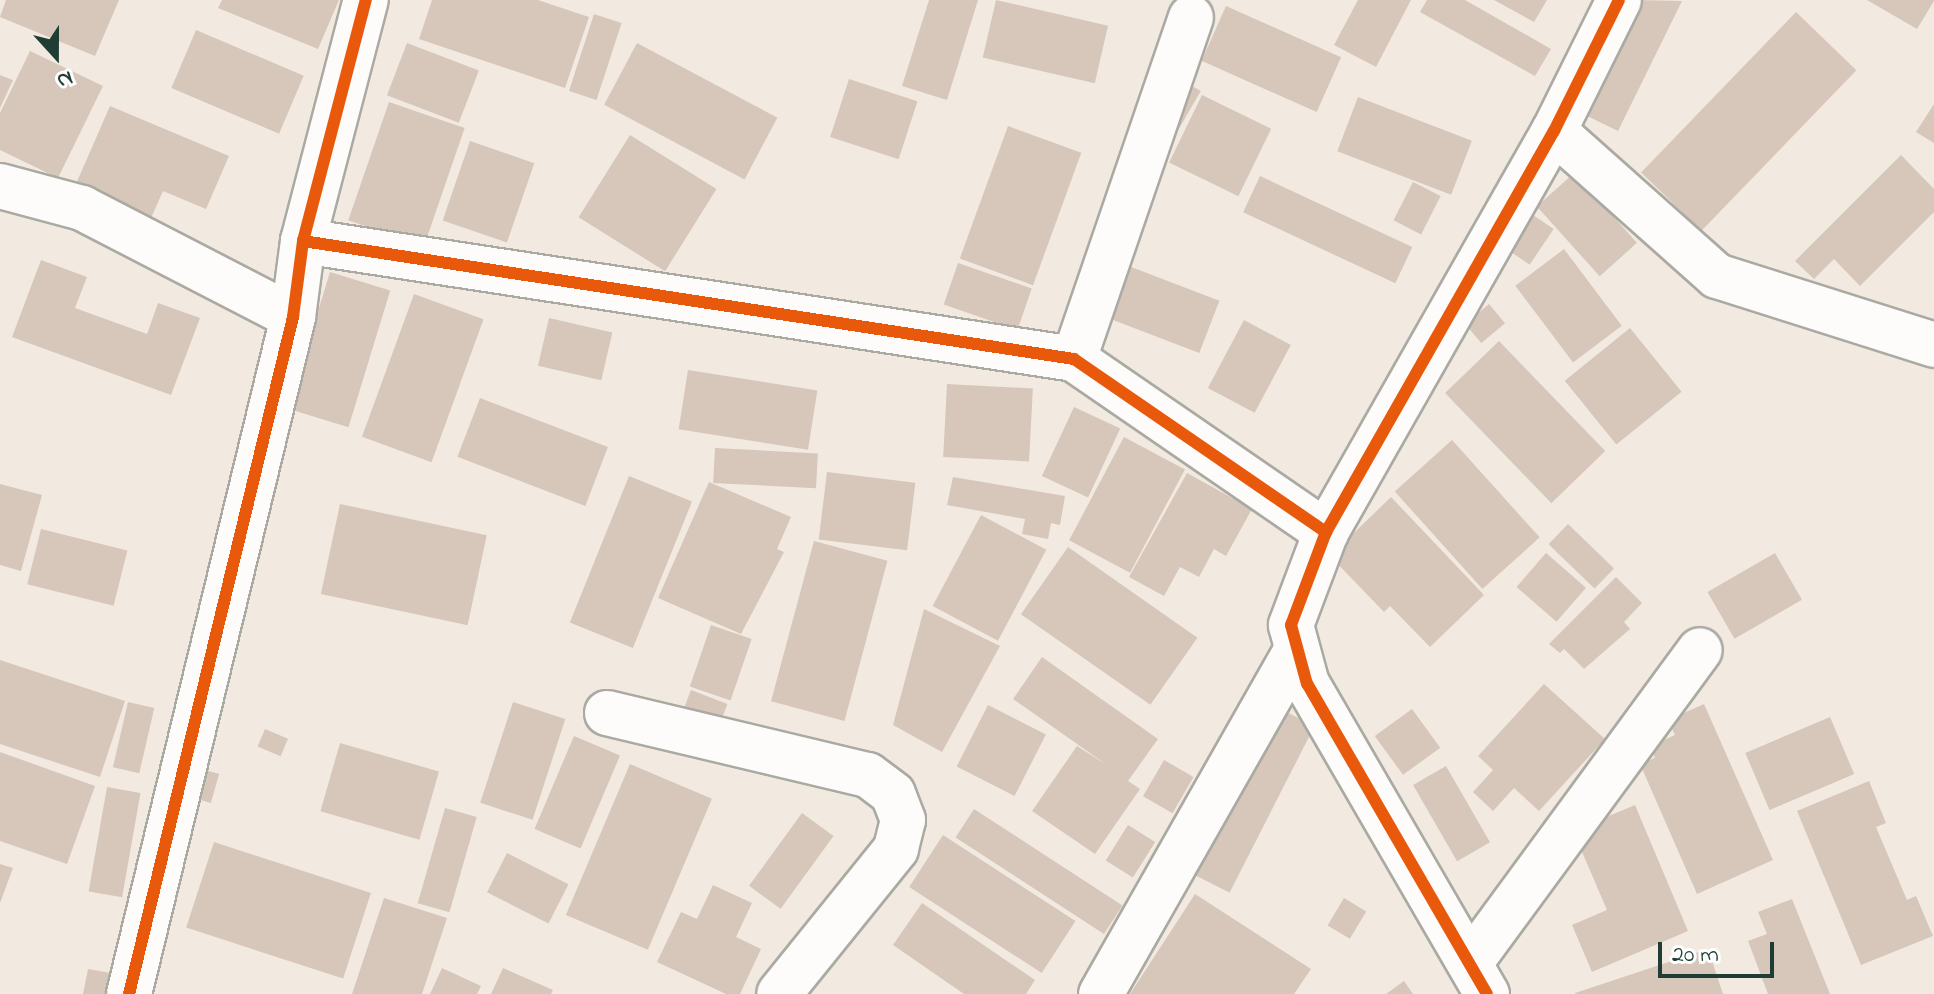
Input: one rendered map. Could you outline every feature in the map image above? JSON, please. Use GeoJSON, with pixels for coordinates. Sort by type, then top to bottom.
{"type":"FeatureCollection","features":[{"type":"Feature","properties":{"kind":"street"},"geometry":{"type":"LineString","coordinates":[[129,994],[293,317],[303,241],[366,0]]}},
{"type":"Feature","properties":{"kind":"street"},"geometry":{"type":"LineString","coordinates":[[1619,0],[1554,131],[1326,532],[1291,625],[1295,653],[1307,684],[1478,978],[1700,650]]}},
{"type":"Feature","properties":{"kind":"street"},"geometry":{"type":"LineString","coordinates":[[1074,359],[1191,18]]}},
{"type":"Feature","properties":{"kind":"street"},"geometry":{"type":"LineString","coordinates":[[1554,131],[1717,276],[1934,345]]}},
{"type":"Feature","properties":{"kind":"street"},"geometry":{"type":"LineString","coordinates":[[0,186],[82,208],[293,317]]}},
{"type":"Feature","properties":{"kind":"street"},"geometry":{"type":"LineString","coordinates":[[303,241],[1074,359],[1326,532]]}},
{"type":"Feature","properties":{"kind":"street"},"geometry":{"type":"LineString","coordinates":[[1101,994],[1295,653]]}},
{"type":"Feature","properties":{"kind":"street"},"geometry":{"type":"LineString","coordinates":[[607,713],[868,775],[893,794],[903,820],[896,849],[779,994]]}},
{"type":"Feature","properties":{"kind":"building"},"geometry":{"type":"Polygon","coordinates":[[[6,0],[119,0],[95,56],[0,17],[6,0]]]}},
{"type":"Feature","properties":{"kind":"building"},"geometry":{"type":"Polygon","coordinates":[[[222,0],[339,0],[318,49],[218,8],[222,0]]]}},
{"type":"Feature","properties":{"kind":"building"},"geometry":{"type":"Polygon","coordinates":[[[432,0],[538,0],[589,17],[565,88],[419,39],[432,0]]]}},
{"type":"Feature","properties":{"kind":"building"},"geometry":{"type":"Polygon","coordinates":[[[929,0],[978,0],[947,100],[902,86],[929,0]]]}},
{"type":"Feature","properties":{"kind":"building"},"geometry":{"type":"Polygon","coordinates":[[[996,0],[1108,26],[1095,83],[983,57],[996,0]]]}},
{"type":"Feature","properties":{"kind":"building"},"geometry":{"type":"Polygon","coordinates":[[[1358,0],[1411,0],[1376,67],[1334,45],[1358,0]]]}},
{"type":"Feature","properties":{"kind":"building"},"geometry":{"type":"Polygon","coordinates":[[[1427,0],[1465,0],[1551,49],[1535,76],[1420,12],[1427,0]]]}},
{"type":"Feature","properties":{"kind":"building"},"geometry":{"type":"Polygon","coordinates":[[[1494,0],[1547,0],[1534,22],[1494,0]]]}},
{"type":"Feature","properties":{"kind":"building"},"geometry":{"type":"Polygon","coordinates":[[[1636,0],[1682,1],[1618,131],[1581,113],[1636,0]]]}},
{"type":"Feature","properties":{"kind":"building"},"geometry":{"type":"Polygon","coordinates":[[[1867,0],[1934,0],[1934,1],[1917,29],[1867,0]]]}},
{"type":"Feature","properties":{"kind":"building"},"geometry":{"type":"Polygon","coordinates":[[[1226,6],[1341,57],[1317,112],[1202,61],[1226,6]]]}},
{"type":"Feature","properties":{"kind":"building"},"geometry":{"type":"Polygon","coordinates":[[[1796,12],[1856,70],[1702,231],[1641,172],[1796,12]]]}},
{"type":"Feature","properties":{"kind":"building"},"geometry":{"type":"Polygon","coordinates":[[[594,14],[622,23],[597,100],[569,91],[594,14]]]}},
{"type":"Feature","properties":{"kind":"building"},"geometry":{"type":"Polygon","coordinates":[[[196,30],[304,76],[279,134],[171,88],[196,30]]]}},
{"type":"Feature","properties":{"kind":"building"},"geometry":{"type":"Polygon","coordinates":[[[407,43],[479,71],[459,123],[387,95],[407,43]]]}},
{"type":"Feature","properties":{"kind":"building"},"geometry":{"type":"Polygon","coordinates":[[[637,43],[777,118],[745,179],[604,105],[637,43]]]}},
{"type":"Feature","properties":{"kind":"building"},"geometry":{"type":"Polygon","coordinates":[[[30,51],[103,86],[58,178],[0,150],[0,113],[30,51]]]}},
{"type":"Feature","properties":{"kind":"building"},"geometry":{"type":"Polygon","coordinates":[[[0,75],[13,80],[0,108],[0,75]]]}},
{"type":"Feature","properties":{"kind":"building"},"geometry":{"type":"Polygon","coordinates":[[[849,79],[917,101],[899,159],[830,137],[849,79]]]}},
{"type":"Feature","properties":{"kind":"building"},"geometry":{"type":"Polygon","coordinates":[[[1180,79],[1201,91],[1175,136],[1154,124],[1180,79]]]}},
{"type":"Feature","properties":{"kind":"building"},"geometry":{"type":"Polygon","coordinates":[[[1202,95],[1271,129],[1238,196],[1169,162],[1202,95]]]}},
{"type":"Feature","properties":{"kind":"building"},"geometry":{"type":"Polygon","coordinates":[[[1358,97],[1472,141],[1451,195],[1337,151],[1358,97]]]}},
{"type":"Feature","properties":{"kind":"building"},"geometry":{"type":"Polygon","coordinates":[[[389,102],[465,128],[424,246],[348,220],[389,102]]]}},
{"type":"Feature","properties":{"kind":"building"},"geometry":{"type":"Polygon","coordinates":[[[1934,104],[1934,143],[1916,132],[1934,104]]]}},
{"type":"Feature","properties":{"kind":"building"},"geometry":{"type":"Polygon","coordinates":[[[110,106],[229,156],[206,209],[163,191],[151,218],[75,186],[110,106]]]}},
{"type":"Feature","properties":{"kind":"building"},"geometry":{"type":"Polygon","coordinates":[[[1008,126],[1081,153],[1033,285],[960,258],[1008,126]]]}},
{"type":"Feature","properties":{"kind":"building"},"geometry":{"type":"Polygon","coordinates":[[[630,135],[717,189],[665,271],[579,217],[630,135]]]}},
{"type":"Feature","properties":{"kind":"building"},"geometry":{"type":"Polygon","coordinates":[[[470,141],[534,163],[507,243],[443,220],[470,141]]]}},
{"type":"Feature","properties":{"kind":"building"},"geometry":{"type":"Polygon","coordinates":[[[1901,155],[1934,189],[1934,212],[1860,286],[1834,259],[1814,279],[1795,261],[1901,155]]]}},
{"type":"Feature","properties":{"kind":"building"},"geometry":{"type":"Polygon","coordinates":[[[1574,173],[1637,243],[1600,276],[1537,206],[1574,173]]]}},
{"type":"Feature","properties":{"kind":"building"},"geometry":{"type":"Polygon","coordinates":[[[1260,176],[1412,247],[1395,283],[1243,212],[1260,176]]]}},
{"type":"Feature","properties":{"kind":"building"},"geometry":{"type":"Polygon","coordinates":[[[1413,182],[1441,196],[1421,234],[1393,220],[1413,182]]]}},
{"type":"Feature","properties":{"kind":"building"},"geometry":{"type":"Polygon","coordinates":[[[1533,215],[1554,229],[1530,265],[1509,251],[1533,215]]]}},
{"type":"Feature","properties":{"kind":"building"},"geometry":{"type":"Polygon","coordinates":[[[1564,249],[1622,326],[1573,362],[1515,286],[1564,249]]]}},
{"type":"Feature","properties":{"kind":"building"},"geometry":{"type":"Polygon","coordinates":[[[41,260],[87,277],[75,308],[147,334],[158,303],[200,318],[171,395],[12,337],[41,260]]]}},
{"type":"Feature","properties":{"kind":"building"},"geometry":{"type":"Polygon","coordinates":[[[958,263],[1032,288],[1017,330],[944,305],[958,263]]]}},
{"type":"Feature","properties":{"kind":"building"},"geometry":{"type":"Polygon","coordinates":[[[1126,265],[1219,301],[1199,353],[1106,317],[1126,265]]]}},
{"type":"Feature","properties":{"kind":"building"},"geometry":{"type":"Polygon","coordinates":[[[330,272],[390,290],[348,427],[288,409],[330,272]]]}},
{"type":"Feature","properties":{"kind":"building"},"geometry":{"type":"Polygon","coordinates":[[[414,294],[484,319],[432,462],[362,437],[414,294]]]}},
{"type":"Feature","properties":{"kind":"building"},"geometry":{"type":"Polygon","coordinates":[[[1489,304],[1505,323],[1481,343],[1465,324],[1489,304]]]}},
{"type":"Feature","properties":{"kind":"building"},"geometry":{"type":"Polygon","coordinates":[[[549,318],[612,333],[601,380],[538,366],[549,318]]]}},
{"type":"Feature","properties":{"kind":"building"},"geometry":{"type":"Polygon","coordinates":[[[1244,320],[1291,345],[1255,413],[1208,388],[1244,320]]]}},
{"type":"Feature","properties":{"kind":"building"},"geometry":{"type":"Polygon","coordinates":[[[1630,328],[1682,392],[1616,445],[1565,381],[1630,328]]]}},
{"type":"Feature","properties":{"kind":"building"},"geometry":{"type":"Polygon","coordinates":[[[1499,341],[1605,451],[1551,503],[1445,393],[1499,341]]]}},
{"type":"Feature","properties":{"kind":"building"},"geometry":{"type":"Polygon","coordinates":[[[688,370],[817,390],[808,450],[679,429],[688,370]]]}},
{"type":"Feature","properties":{"kind":"building"},"geometry":{"type":"Polygon","coordinates":[[[947,384],[1033,389],[1029,461],[943,457],[947,384]]]}},
{"type":"Feature","properties":{"kind":"building"},"geometry":{"type":"Polygon","coordinates":[[[480,398],[608,447],[585,506],[457,457],[480,398]]]}},
{"type":"Feature","properties":{"kind":"building"},"geometry":{"type":"Polygon","coordinates":[[[1074,407],[1120,429],[1088,497],[1042,476],[1074,407]]]}},
{"type":"Feature","properties":{"kind":"building"},"geometry":{"type":"Polygon","coordinates":[[[1124,437],[1185,469],[1130,573],[1069,540],[1124,437]]]}},
{"type":"Feature","properties":{"kind":"building"},"geometry":{"type":"Polygon","coordinates":[[[1452,440],[1540,537],[1482,589],[1395,492],[1452,440]]]}},
{"type":"Feature","properties":{"kind":"building"},"geometry":{"type":"Polygon","coordinates":[[[715,448],[818,453],[816,488],[713,483],[715,448]]]}},
{"type":"Feature","properties":{"kind":"building"},"geometry":{"type":"Polygon","coordinates":[[[827,472],[915,483],[907,550],[819,539],[827,472]]]}},
{"type":"Feature","properties":{"kind":"building"},"geometry":{"type":"Polygon","coordinates":[[[1187,473],[1252,509],[1226,556],[1214,549],[1199,577],[1180,567],[1164,596],[1129,577],[1187,473]]]}},
{"type":"Feature","properties":{"kind":"building"},"geometry":{"type":"Polygon","coordinates":[[[629,476],[692,501],[633,648],[570,622],[629,476]]]}},
{"type":"Feature","properties":{"kind":"building"},"geometry":{"type":"Polygon","coordinates":[[[953,477],[1065,496],[1060,525],[1051,523],[1048,539],[1022,534],[1025,519],[947,505],[953,477]]]}},
{"type":"Feature","properties":{"kind":"building"},"geometry":{"type":"Polygon","coordinates":[[[709,482],[791,517],[777,549],[784,552],[741,634],[658,598],[709,482]]]}},
{"type":"Feature","properties":{"kind":"building"},"geometry":{"type":"Polygon","coordinates":[[[0,484],[42,495],[21,571],[0,565],[0,484]]]}},
{"type":"Feature","properties":{"kind":"building"},"geometry":{"type":"Polygon","coordinates":[[[1391,497],[1484,595],[1430,647],[1390,606],[1384,612],[1330,556],[1391,497]]]}},
{"type":"Feature","properties":{"kind":"building"},"geometry":{"type":"Polygon","coordinates":[[[340,504],[487,535],[468,625],[321,594],[340,504]]]}},
{"type":"Feature","properties":{"kind":"building"},"geometry":{"type":"Polygon","coordinates":[[[981,515],[1046,550],[998,641],[933,606],[981,515]]]}},
{"type":"Feature","properties":{"kind":"building"},"geometry":{"type":"Polygon","coordinates":[[[1568,524],[1614,568],[1595,589],[1549,544],[1568,524]]]}},
{"type":"Feature","properties":{"kind":"building"},"geometry":{"type":"Polygon","coordinates":[[[41,529],[127,551],[114,606],[27,584],[41,529]]]}},
{"type":"Feature","properties":{"kind":"building"},"geometry":{"type":"Polygon","coordinates":[[[814,541],[887,561],[844,721],[771,701],[814,541]]]}},
{"type":"Feature","properties":{"kind":"building"},"geometry":{"type":"Polygon","coordinates":[[[1068,547],[1197,638],[1150,705],[1021,614],[1068,547]]]}},
{"type":"Feature","properties":{"kind":"building"},"geometry":{"type":"Polygon","coordinates":[[[1546,553],[1586,588],[1556,622],[1516,587],[1546,553]]]}},
{"type":"Feature","properties":{"kind":"building"},"geometry":{"type":"Polygon","coordinates":[[[1775,553],[1802,600],[1734,639],[1707,592],[1775,553]]]}},
{"type":"Feature","properties":{"kind":"building"},"geometry":{"type":"Polygon","coordinates":[[[1616,577],[1642,603],[1624,622],[1630,629],[1584,669],[1564,649],[1560,653],[1549,644],[1616,577]]]}},
{"type":"Feature","properties":{"kind":"building"},"geometry":{"type":"Polygon","coordinates":[[[924,609],[1000,646],[942,752],[893,725],[924,609]]]}},
{"type":"Feature","properties":{"kind":"building"},"geometry":{"type":"Polygon","coordinates":[[[711,625],[752,639],[730,700],[690,686],[711,625]]]}},
{"type":"Feature","properties":{"kind":"building"},"geometry":{"type":"Polygon","coordinates":[[[1042,657],[1158,739],[1128,781],[1140,789],[1095,854],[1032,811],[1077,746],[1107,765],[1013,699],[1042,657]]]}},
{"type":"Feature","properties":{"kind":"building"},"geometry":{"type":"Polygon","coordinates":[[[0,660],[125,701],[100,777],[0,744],[0,660]]]}},
{"type":"Feature","properties":{"kind":"building"},"geometry":{"type":"Polygon","coordinates":[[[1544,684],[1605,739],[1539,811],[1514,788],[1493,811],[1473,792],[1493,770],[1478,756],[1544,684]]]}},
{"type":"Feature","properties":{"kind":"building"},"geometry":{"type":"Polygon","coordinates":[[[691,690],[727,704],[718,728],[682,714],[691,690]]]}},
{"type":"Feature","properties":{"kind":"building"},"geometry":{"type":"Polygon","coordinates":[[[128,702],[154,708],[139,773],[113,767],[128,702]]]}},
{"type":"Feature","properties":{"kind":"building"},"geometry":{"type":"Polygon","coordinates":[[[513,702],[565,719],[533,820],[480,803],[513,702]]]}},
{"type":"Feature","properties":{"kind":"building"},"geometry":{"type":"Polygon","coordinates":[[[1269,703],[1314,726],[1230,893],[1184,870],[1269,703]]]}},
{"type":"Feature","properties":{"kind":"building"},"geometry":{"type":"Polygon","coordinates":[[[1704,704],[1773,860],[1697,894],[1640,764],[1655,758],[1650,746],[1675,735],[1668,720],[1704,704]]]}},
{"type":"Feature","properties":{"kind":"building"},"geometry":{"type":"Polygon","coordinates":[[[988,705],[1046,735],[1015,796],[957,766],[988,705]]]}},
{"type":"Feature","properties":{"kind":"building"},"geometry":{"type":"Polygon","coordinates":[[[1412,709],[1440,748],[1403,775],[1375,736],[1412,709]]]}},
{"type":"Feature","properties":{"kind":"building"},"geometry":{"type":"Polygon","coordinates":[[[1830,717],[1854,774],[1770,810],[1745,753],[1830,717]]]}},
{"type":"Feature","properties":{"kind":"building"},"geometry":{"type":"Polygon","coordinates":[[[265,729],[288,739],[281,756],[258,746],[265,729]]]}},
{"type":"Feature","properties":{"kind":"building"},"geometry":{"type":"Polygon","coordinates":[[[574,736],[620,756],[581,849],[535,829],[574,736]]]}},
{"type":"Feature","properties":{"kind":"building"},"geometry":{"type":"Polygon","coordinates":[[[340,743],[439,771],[419,840],[320,811],[340,743]]]}},
{"type":"Feature","properties":{"kind":"building"},"geometry":{"type":"Polygon","coordinates":[[[0,752],[95,786],[67,864],[0,841],[0,752]]]}},
{"type":"Feature","properties":{"kind":"building"},"geometry":{"type":"Polygon","coordinates":[[[1164,760],[1193,777],[1172,813],[1143,796],[1164,760]]]}},
{"type":"Feature","properties":{"kind":"building"},"geometry":{"type":"Polygon","coordinates":[[[630,764],[712,799],[648,950],[566,915],[630,764]]]}},
{"type":"Feature","properties":{"kind":"building"},"geometry":{"type":"Polygon","coordinates":[[[1446,766],[1490,842],[1457,861],[1413,785],[1446,766]]]}},
{"type":"Feature","properties":{"kind":"building"},"geometry":{"type":"Polygon","coordinates":[[[198,768],[219,774],[211,803],[190,797],[198,768]]]}},
{"type":"Feature","properties":{"kind":"building"},"geometry":{"type":"Polygon","coordinates":[[[1869,781],[1886,823],[1876,827],[1907,900],[1916,896],[1933,936],[1861,965],[1797,811],[1869,781]]]}},
{"type":"Feature","properties":{"kind":"building"},"geometry":{"type":"Polygon","coordinates":[[[107,787],[140,793],[122,897],[89,891],[107,787]]]}},
{"type":"Feature","properties":{"kind":"building"},"geometry":{"type":"Polygon","coordinates":[[[1635,805],[1688,931],[1592,972],[1572,925],[1607,910],[1573,831],[1635,805]]]}},
{"type":"Feature","properties":{"kind":"building"},"geometry":{"type":"Polygon","coordinates":[[[445,808],[477,817],[449,912],[418,903],[445,808]]]}},
{"type":"Feature","properties":{"kind":"building"},"geometry":{"type":"Polygon","coordinates":[[[974,809],[1122,905],[1104,934],[955,838],[974,809]]]}},
{"type":"Feature","properties":{"kind":"building"},"geometry":{"type":"Polygon","coordinates":[[[802,813],[834,836],[781,909],[749,886],[802,813]]]}},
{"type":"Feature","properties":{"kind":"building"},"geometry":{"type":"Polygon","coordinates":[[[1128,825],[1155,842],[1133,878],[1106,861],[1128,825]]]}},
{"type":"Feature","properties":{"kind":"building"},"geometry":{"type":"Polygon","coordinates":[[[943,835],[1076,921],[1042,973],[909,887],[943,835]]]}},
{"type":"Feature","properties":{"kind":"building"},"geometry":{"type":"Polygon","coordinates":[[[214,842],[371,893],[343,979],[186,928],[214,842]]]}},
{"type":"Feature","properties":{"kind":"building"},"geometry":{"type":"Polygon","coordinates":[[[507,853],[568,884],[549,924],[487,892],[507,853]]]}},
{"type":"Feature","properties":{"kind":"building"},"geometry":{"type":"Polygon","coordinates":[[[0,864],[13,868],[0,903],[0,864]]]}},
{"type":"Feature","properties":{"kind":"building"},"geometry":{"type":"Polygon","coordinates":[[[713,885],[752,903],[736,937],[761,949],[740,994],[726,994],[657,962],[681,912],[697,919],[713,885]]]}},
{"type":"Feature","properties":{"kind":"building"},"geometry":{"type":"Polygon","coordinates":[[[1195,894],[1311,969],[1294,994],[1130,994],[1195,894]]]}},
{"type":"Feature","properties":{"kind":"building"},"geometry":{"type":"Polygon","coordinates":[[[384,898],[447,918],[422,994],[352,994],[384,898]]]}},
{"type":"Feature","properties":{"kind":"building"},"geometry":{"type":"Polygon","coordinates":[[[1344,898],[1366,911],[1350,939],[1328,925],[1344,898]]]}},
{"type":"Feature","properties":{"kind":"building"},"geometry":{"type":"Polygon","coordinates":[[[1792,899],[1830,994],[1768,994],[1748,941],[1767,934],[1758,912],[1792,899]]]}},
{"type":"Feature","properties":{"kind":"building"},"geometry":{"type":"Polygon","coordinates":[[[922,903],[1035,980],[1026,994],[964,994],[893,945],[922,903]]]}},
{"type":"Feature","properties":{"kind":"building"},"geometry":{"type":"Polygon","coordinates":[[[1708,949],[1723,994],[1575,994],[1575,993],[1708,949]]]}},
{"type":"Feature","properties":{"kind":"building"},"geometry":{"type":"Polygon","coordinates":[[[442,968],[481,986],[477,994],[430,994],[442,968]]]}},
{"type":"Feature","properties":{"kind":"building"},"geometry":{"type":"Polygon","coordinates":[[[503,968],[553,990],[551,994],[491,994],[503,968]]]}},
{"type":"Feature","properties":{"kind":"building"},"geometry":{"type":"Polygon","coordinates":[[[88,969],[116,974],[112,994],[83,994],[88,969]]]}},
{"type":"Feature","properties":{"kind":"building"},"geometry":{"type":"Polygon","coordinates":[[[1404,981],[1413,994],[1386,994],[1404,981]]]}},
{"type":"Feature","properties":{"kind":"cycle path"},"geometry":{"type":"LineString","coordinates":[[129,994],[293,317],[303,241],[366,0]]}},
{"type":"Feature","properties":{"kind":"cycle path"},"geometry":{"type":"LineString","coordinates":[[1487,994],[1307,684],[1291,625],[1326,532],[1554,131],[1619,0]]}},
{"type":"Feature","properties":{"kind":"cycle path"},"geometry":{"type":"LineString","coordinates":[[303,241],[1074,359],[1326,532]]}}]}
